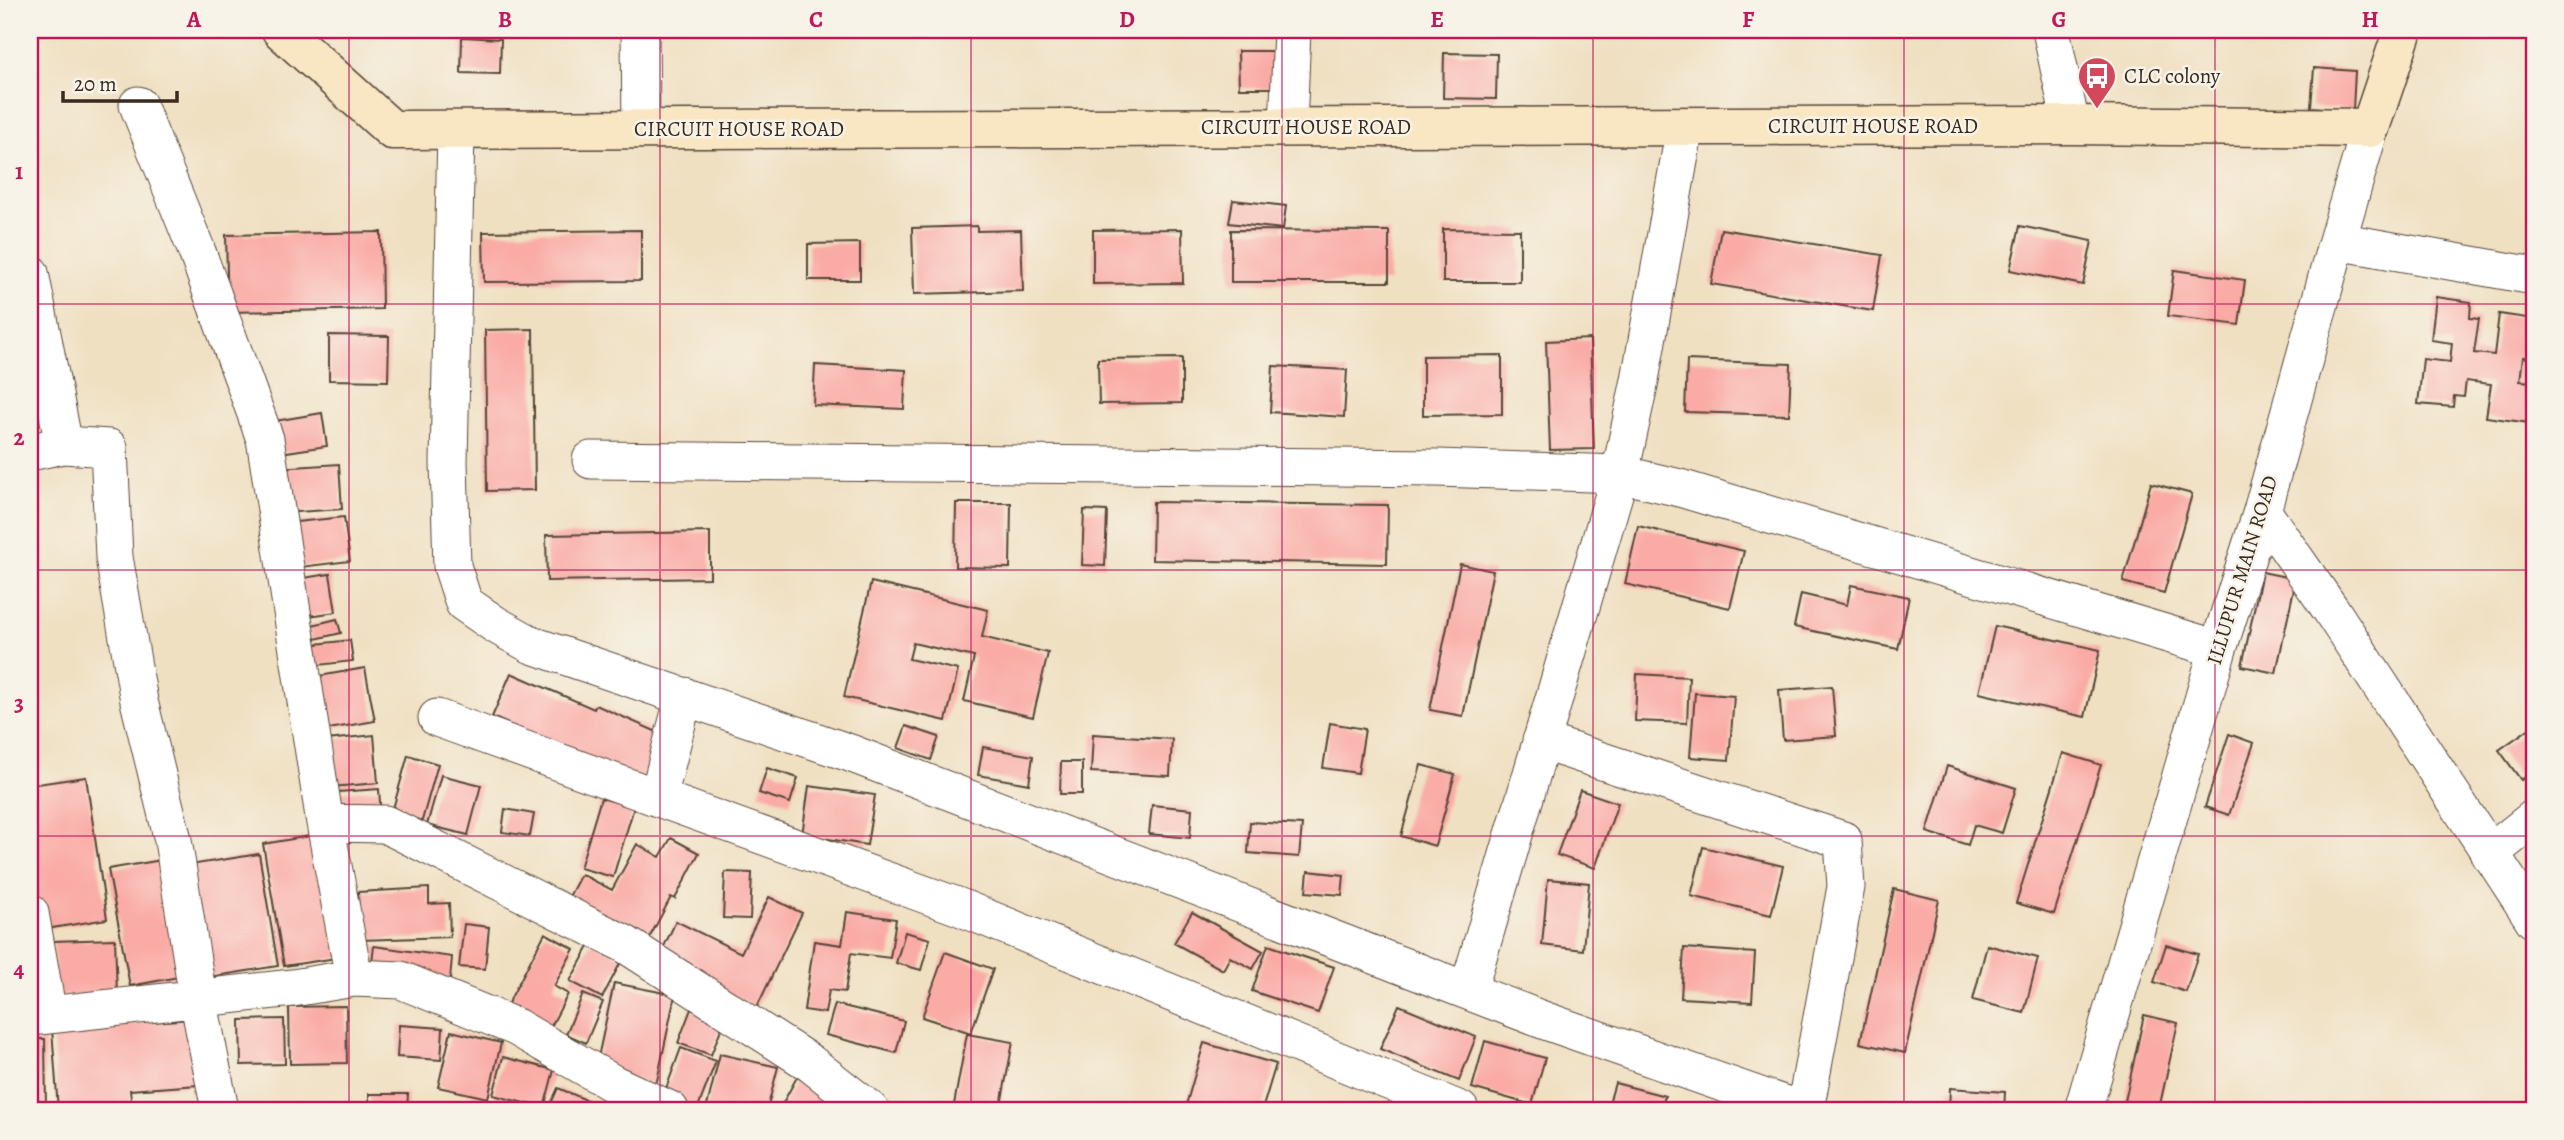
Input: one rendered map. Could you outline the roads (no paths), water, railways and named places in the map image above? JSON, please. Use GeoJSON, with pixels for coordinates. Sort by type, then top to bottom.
{"type":"FeatureCollection","features":[{"type":"Feature","properties":{"kind":"street","name":"CIRCUIT HOUSE ROAD"},"geometry":{"type":"LineString","coordinates":[[281,30],[392,130],[2071,125],[2371,128]]}},
{"type":"Feature","properties":{"kind":"street"},"geometry":{"type":"LineString","coordinates":[[640,30],[641,129]]}},
{"type":"Feature","properties":{"kind":"street"},"geometry":{"type":"LineString","coordinates":[[1288,127],[1292,30]]}},
{"type":"Feature","properties":{"kind":"street"},"geometry":{"type":"LineString","coordinates":[[2051,30],[2071,125]]}},
{"type":"Feature","properties":{"kind":"street","name":"ILLUPUR MAIN ROAD"},"geometry":{"type":"LineString","coordinates":[[2083,1110],[2218,649],[2262,511],[2337,241],[2403,30]]}},
{"type":"Feature","properties":{"kind":"street"},"geometry":{"type":"LineString","coordinates":[[138,105],[265,439],[325,822],[354,978]]}},
{"type":"Feature","properties":{"kind":"street"},"geometry":{"type":"LineString","coordinates":[[1468,991],[1620,474],[1640,380],[1685,127]]}},
{"type":"Feature","properties":{"kind":"street"},"geometry":{"type":"LineString","coordinates":[[456,130],[449,462],[452,566],[464,603],[532,645],[863,758],[1543,1020],[1802,1110],[1846,887],[1843,840],[1541,741]]}},
{"type":"Feature","properties":{"kind":"street"},"geometry":{"type":"LineString","coordinates":[[2337,241],[2534,275]]}},
{"type":"Feature","properties":{"kind":"street"},"geometry":{"type":"LineString","coordinates":[[30,273],[47,448],[109,448],[114,557],[139,701],[173,840],[198,998],[220,1110]]}},
{"type":"Feature","properties":{"kind":"street"},"geometry":{"type":"LineString","coordinates":[[592,460],[1438,468],[1620,474],[1680,488],[2218,649]]}},
{"type":"Feature","properties":{"kind":"street"},"geometry":{"type":"LineString","coordinates":[[2262,511],[2331,610],[2534,920]]}},
{"type":"Feature","properties":{"kind":"street"},"geometry":{"type":"LineString","coordinates":[[658,798],[684,696]]}},
{"type":"Feature","properties":{"kind":"street"},"geometry":{"type":"LineString","coordinates":[[437,718],[957,906],[1460,1110]]}},
{"type":"Feature","properties":{"kind":"street"},"geometry":{"type":"LineString","coordinates":[[2489,854],[2534,818]]}},
{"type":"Feature","properties":{"kind":"street"},"geometry":{"type":"LineString","coordinates":[[325,822],[385,824],[625,944],[810,1063],[870,1110]]}},
{"type":"Feature","properties":{"kind":"street"},"geometry":{"type":"LineString","coordinates":[[30,913],[39,1016],[293,988],[354,978],[401,980],[516,1027],[610,1097],[670,1110]]}},
{"type":"Feature","properties":{"kind":"place","name":"CLC colony"},"geometry":{"type":"Point","coordinates":[2097,110]}}]}
